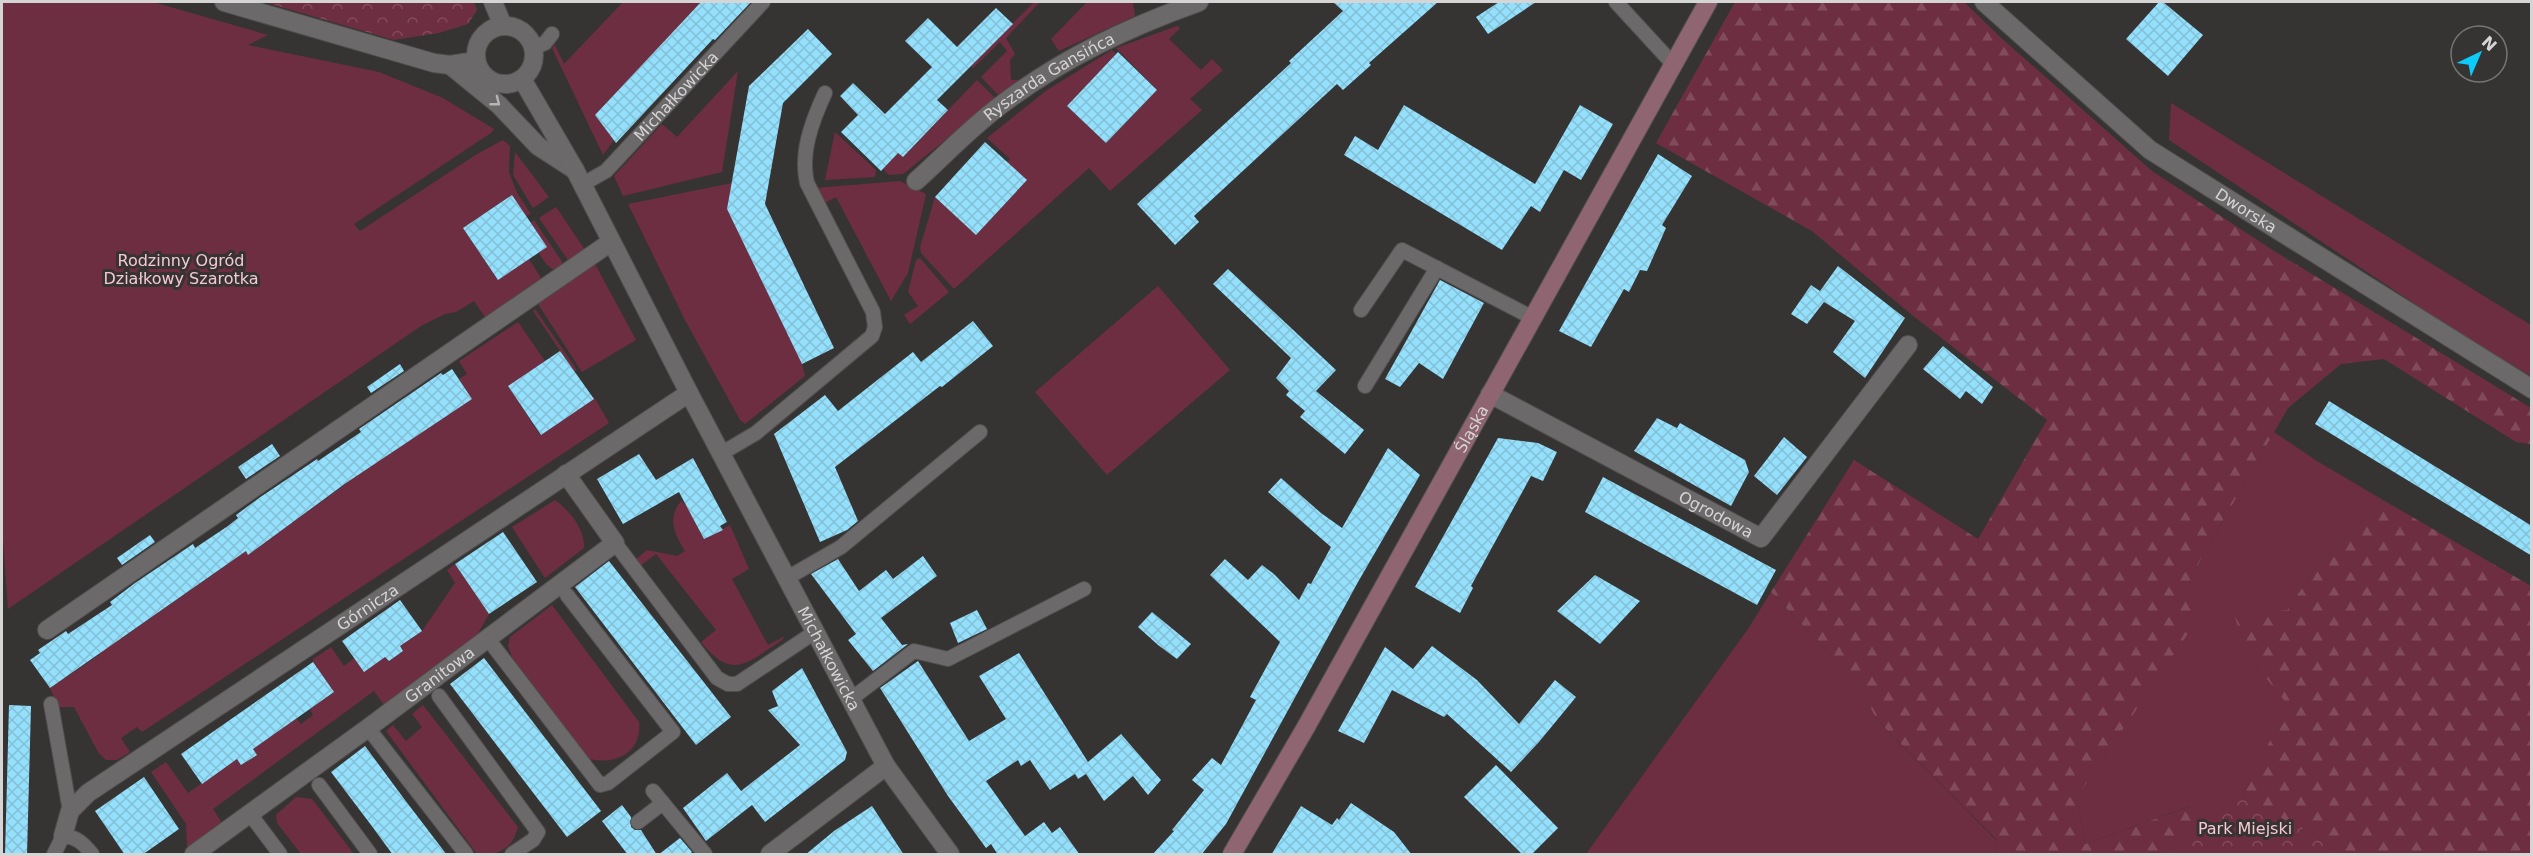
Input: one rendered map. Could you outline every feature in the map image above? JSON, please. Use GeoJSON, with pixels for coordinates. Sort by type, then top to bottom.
{"type":"FeatureCollection","features":[{"type":"Feature","properties":{"kind":"main road","name":"Śląska"},"geometry":{"type":"LineString","coordinates":[[1232,855],[1306,727],[1708,2]]}},
{"type":"Feature","properties":{"kind":"street"},"geometry":{"type":"LineString","coordinates":[[224,2],[434,63],[450,65],[476,61]]}},
{"type":"Feature","properties":{"kind":"street"},"geometry":{"type":"LineString","coordinates":[[493,2],[503,26]]}},
{"type":"Feature","properties":{"kind":"street","name":"Ryszarda Gansińca"},"geometry":{"type":"LineString","coordinates":[[916,181],[1004,103],[1062,64],[1107,38],[1199,2]]}},
{"type":"Feature","properties":{"kind":"street","name":"Dworska"},"geometry":{"type":"LineString","coordinates":[[1984,2],[2150,150],[2532,389]]}},
{"type":"Feature","properties":{"kind":"street"},"geometry":{"type":"LineString","coordinates":[[503,26],[523,32],[533,48],[534,59],[531,69],[522,79],[506,84],[496,83],[487,78],[476,61],[479,41],[493,28],[503,26]]}},
{"type":"Feature","properties":{"kind":"street"},"geometry":{"type":"LineString","coordinates":[[450,65],[499,105],[538,146],[579,177]]}},
{"type":"Feature","properties":{"kind":"street","name":"Michałkowicka"},"geometry":{"type":"LineString","coordinates":[[522,79],[579,177],[689,393],[886,766],[950,855]]}},
{"type":"Feature","properties":{"kind":"street"},"geometry":{"type":"LineString","coordinates":[[47,630],[611,242]]}},
{"type":"Feature","properties":{"kind":"street","name":"Ogrodowa"},"geometry":{"type":"LineString","coordinates":[[1490,394],[1761,538],[1908,345]]}},
{"type":"Feature","properties":{"kind":"street","name":"Górnicza"},"geometry":{"type":"LineString","coordinates":[[63,836],[70,812],[88,793],[689,393]]}},
{"type":"Feature","properties":{"kind":"street"},"geometry":{"type":"LineString","coordinates":[[566,474],[615,543]]}},
{"type":"Feature","properties":{"kind":"street","name":"Granitowa"},"geometry":{"type":"LineString","coordinates":[[194,855],[615,543]]}},
{"type":"Feature","properties":{"kind":"street"},"geometry":{"type":"LineString","coordinates":[[770,855],[886,766]]}},
{"type":"Feature","properties":{"kind":"lane","name":"Michałkowicka"},"geometry":{"type":"LineString","coordinates":[[579,177],[606,171],[764,2]]}},
{"type":"Feature","properties":{"kind":"lane"},"geometry":{"type":"LineString","coordinates":[[1616,2],[1673,64]]}},
{"type":"Feature","properties":{"kind":"lane"},"geometry":{"type":"LineString","coordinates":[[533,48],[545,43],[552,34]]}},
{"type":"Feature","properties":{"kind":"lane"},"geometry":{"type":"LineString","coordinates":[[722,453],[756,433],[872,336],[875,327],[873,312],[807,183],[804,171],[804,160],[815,114],[825,93]]}},
{"type":"Feature","properties":{"kind":"lane"},"geometry":{"type":"LineString","coordinates":[[1361,310],[1402,250],[1533,318]]}},
{"type":"Feature","properties":{"kind":"lane"},"geometry":{"type":"LineString","coordinates":[[1365,386],[1437,268]]}},
{"type":"Feature","properties":{"kind":"lane"},"geometry":{"type":"LineString","coordinates":[[787,578],[841,548],[980,432]]}},
{"type":"Feature","properties":{"kind":"lane"},"geometry":{"type":"LineString","coordinates":[[615,543],[717,678],[728,684],[737,684],[815,632]]}},
{"type":"Feature","properties":{"kind":"lane"},"geometry":{"type":"LineString","coordinates":[[850,699],[914,651],[948,659],[1084,589]]}},
{"type":"Feature","properties":{"kind":"lane"},"geometry":{"type":"LineString","coordinates":[[488,639],[600,784],[608,783],[673,732],[567,595]]}},
{"type":"Feature","properties":{"kind":"lane"},"geometry":{"type":"LineString","coordinates":[[439,696],[538,832],[533,840],[512,855]]}},
{"type":"Feature","properties":{"kind":"lane"},"geometry":{"type":"LineString","coordinates":[[51,704],[70,812]]}},
{"type":"Feature","properties":{"kind":"lane"},"geometry":{"type":"LineString","coordinates":[[368,728],[466,855]]}},
{"type":"Feature","properties":{"kind":"lane"},"geometry":{"type":"LineString","coordinates":[[320,785],[370,855]]}},
{"type":"Feature","properties":{"kind":"lane"},"geometry":{"type":"LineString","coordinates":[[653,791],[705,855]]}},
{"type":"Feature","properties":{"kind":"lane"},"geometry":{"type":"LineString","coordinates":[[638,822],[663,803]]}},
{"type":"Feature","properties":{"kind":"lane"},"geometry":{"type":"LineString","coordinates":[[250,814],[280,855]]}},
{"type":"Feature","properties":{"kind":"lane"},"geometry":{"type":"LineString","coordinates":[[54,855],[63,836],[75,837],[92,855]]}},
{"type":"Feature","properties":{"kind":"green space","name":"Rodzinny Ogród Działkowy Szarotka"},"geometry":{"type":"Polygon","coordinates":[[[2,2],[153,2],[268,35],[248,45],[379,72],[443,98],[494,129],[354,224],[360,231],[477,154],[503,140],[510,146],[509,172],[517,193],[531,214],[526,216],[512,195],[463,228],[497,279],[529,259],[541,278],[485,317],[474,301],[456,312],[445,314],[421,326],[8,609],[2,526],[2,2]]]}},
{"type":"Feature","properties":{"kind":"green space"},"geometry":{"type":"Polygon","coordinates":[[[264,2],[474,2],[477,10],[468,24],[439,33],[394,40],[264,2]]]}},
{"type":"Feature","properties":{"kind":"green space"},"geometry":{"type":"Polygon","coordinates":[[[623,2],[701,2],[595,115],[614,140],[603,155],[552,48],[555,45],[564,64],[623,2]]]}},
{"type":"Feature","properties":{"kind":"green space"},"geometry":{"type":"Polygon","coordinates":[[[1034,2],[1040,2],[1006,38],[1015,54],[1010,60],[1011,80],[1019,80],[999,96],[981,77],[1007,51],[1000,42],[973,68],[971,66],[1034,2]]]}},
{"type":"Feature","properties":{"kind":"green space"},"geometry":{"type":"Polygon","coordinates":[[[1087,2],[1133,2],[1135,16],[1059,51],[1051,39],[1087,2]]]}},
{"type":"Feature","properties":{"kind":"green space"},"geometry":{"type":"Polygon","coordinates":[[[1735,2],[1964,2],[1999,36],[2152,171],[2274,251],[2531,408],[2531,444],[2516,442],[2384,359],[2341,364],[2288,408],[2201,559],[2185,592],[2204,610],[2077,797],[2085,844],[2191,806],[2207,822],[2162,854],[1995,854],[1997,840],[1877,720],[1858,684],[1771,592],[1854,460],[1978,539],[2047,420],[1912,315],[1812,231],[1656,143],[1735,2]]]}},
{"type":"Feature","properties":{"kind":"green space"},"geometry":{"type":"Polygon","coordinates":[[[1177,26],[1180,28],[1169,39],[1201,70],[1212,59],[1223,70],[1190,99],[1202,110],[1110,191],[1089,168],[954,289],[921,253],[920,247],[935,197],[976,234],[1026,180],[1007,162],[1010,159],[987,138],[1047,90],[1112,50],[1116,54],[1067,106],[1106,143],[1157,90],[1116,48],[1177,26]]]}},
{"type":"Feature","properties":{"kind":"green space"},"geometry":{"type":"Polygon","coordinates":[[[738,71],[722,172],[623,196],[614,176],[662,124],[677,137],[738,71]]]}},
{"type":"Feature","properties":{"kind":"green space"},"geometry":{"type":"Polygon","coordinates":[[[977,80],[996,99],[903,174],[889,175],[883,169],[898,153],[903,157],[977,80]]]}},
{"type":"Feature","properties":{"kind":"green space"},"geometry":{"type":"Polygon","coordinates":[[[2171,103],[2531,325],[2531,376],[2469,340],[2169,140],[2171,103]]]}},
{"type":"Feature","properties":{"kind":"green space"},"geometry":{"type":"Polygon","coordinates":[[[835,132],[876,170],[875,177],[825,180],[835,132]]]}},
{"type":"Feature","properties":{"kind":"green space"},"geometry":{"type":"Polygon","coordinates":[[[515,152],[549,197],[533,208],[513,175],[515,152]]]}},
{"type":"Feature","properties":{"kind":"green space"},"geometry":{"type":"Polygon","coordinates":[[[900,181],[926,194],[908,273],[891,301],[836,197],[823,204],[815,188],[900,181]]]}},
{"type":"Feature","properties":{"kind":"green space"},"geometry":{"type":"Polygon","coordinates":[[[732,183],[805,376],[745,424],[740,420],[685,320],[628,204],[732,183]]]}},
{"type":"Feature","properties":{"kind":"green space"},"geometry":{"type":"Polygon","coordinates":[[[556,207],[585,250],[570,263],[539,218],[556,207]]]}},
{"type":"Feature","properties":{"kind":"green space"},"geometry":{"type":"Polygon","coordinates":[[[534,220],[563,263],[554,270],[540,255],[530,223],[534,220]]]}},
{"type":"Feature","properties":{"kind":"green space"},"geometry":{"type":"Polygon","coordinates":[[[920,258],[949,292],[910,324],[904,315],[918,306],[908,292],[916,260],[920,258]]]}},
{"type":"Feature","properties":{"kind":"green space"},"geometry":{"type":"Polygon","coordinates":[[[595,264],[636,340],[582,372],[536,301],[595,264]]]}},
{"type":"Feature","properties":{"kind":"green space"},"geometry":{"type":"Polygon","coordinates":[[[1158,286],[1230,370],[1107,475],[1035,392],[1158,286]]]}},
{"type":"Feature","properties":{"kind":"green space"},"geometry":{"type":"Polygon","coordinates":[[[535,309],[577,370],[574,371],[533,311],[535,309]]]}},
{"type":"Feature","properties":{"kind":"green space"},"geometry":{"type":"Polygon","coordinates":[[[518,322],[545,361],[508,386],[540,435],[594,397],[609,423],[142,732],[137,727],[121,738],[130,752],[117,760],[106,760],[98,752],[74,707],[58,707],[50,688],[99,655],[84,634],[122,638],[222,568],[233,532],[248,554],[346,484],[332,462],[471,398],[459,379],[467,374],[459,361],[518,322]]]}},
{"type":"Feature","properties":{"kind":"green space"},"geometry":{"type":"Polygon","coordinates":[[[2274,432],[2317,461],[2383,500],[2317,566],[2287,610],[2245,652],[2289,705],[2242,796],[2207,822],[2190,806],[2085,844],[2077,797],[2203,610],[2185,592],[2201,559],[2274,432]]]}},
{"type":"Feature","properties":{"kind":"green space"},"geometry":{"type":"Polygon","coordinates":[[[555,500],[566,509],[579,527],[584,548],[545,578],[512,527],[555,500]]]}},
{"type":"Feature","properties":{"kind":"green space"},"geometry":{"type":"Polygon","coordinates":[[[2383,500],[2531,586],[2531,854],[2346,854],[2242,796],[2288,705],[2245,652],[2234,613],[2287,610],[2317,566],[2383,500]]]}},
{"type":"Feature","properties":{"kind":"green space"},"geometry":{"type":"Polygon","coordinates":[[[681,501],[687,506],[704,539],[730,525],[749,569],[732,579],[768,645],[785,636],[781,641],[748,661],[731,665],[712,654],[701,642],[716,630],[656,554],[640,566],[636,559],[647,550],[677,556],[685,551],[678,538],[673,520],[681,501]]]}},
{"type":"Feature","properties":{"kind":"green space"},"geometry":{"type":"Polygon","coordinates":[[[455,564],[489,614],[476,637],[384,705],[374,691],[213,809],[222,823],[187,849],[186,824],[151,772],[166,762],[188,793],[237,759],[242,765],[256,755],[253,749],[296,718],[301,724],[313,715],[310,709],[333,693],[313,659],[331,647],[344,666],[354,658],[385,657],[389,661],[403,651],[400,646],[422,631],[455,583],[447,570],[455,564]]]}},
{"type":"Feature","properties":{"kind":"green space"},"geometry":{"type":"Polygon","coordinates":[[[1771,592],[1858,684],[1877,720],[1997,841],[1995,854],[1586,854],[1748,629],[1771,592]]]}},
{"type":"Feature","properties":{"kind":"green space"},"geometry":{"type":"Polygon","coordinates":[[[552,605],[639,722],[636,742],[631,749],[617,758],[589,759],[512,657],[508,646],[510,637],[552,605]]]}},
{"type":"Feature","properties":{"kind":"green space"},"geometry":{"type":"Polygon","coordinates":[[[423,705],[518,827],[513,840],[504,849],[492,854],[477,854],[386,731],[393,725],[406,741],[422,727],[412,714],[423,705]]]}},
{"type":"Feature","properties":{"kind":"green space","name":"Park Miejski"},"geometry":{"type":"Polygon","coordinates":[[[2242,796],[2346,854],[2162,854],[2242,796]]]}},
{"type":"Feature","properties":{"kind":"green space"},"geometry":{"type":"Polygon","coordinates":[[[296,797],[312,799],[354,854],[301,854],[277,823],[276,815],[296,797]]]}},
{"type":"Feature","properties":{"kind":"building"},"geometry":{"type":"Polygon","coordinates":[[[701,2],[751,2],[715,40],[713,39],[616,143],[595,115],[701,2]]]}},
{"type":"Feature","properties":{"kind":"building"},"geometry":{"type":"Polygon","coordinates":[[[1333,2],[1438,2],[1369,63],[1371,65],[1343,90],[1337,84],[1194,216],[1199,222],[1175,245],[1137,204],[1291,63],[1289,61],[1343,11],[1333,2]]]}},
{"type":"Feature","properties":{"kind":"building"},"geometry":{"type":"Polygon","coordinates":[[[1499,2],[1536,2],[1488,34],[1476,17],[1499,2]]]}},
{"type":"Feature","properties":{"kind":"building"},"geometry":{"type":"Polygon","coordinates":[[[2159,2],[2163,2],[2203,35],[2168,76],[2126,39],[2159,2]]]}},
{"type":"Feature","properties":{"kind":"building"},"geometry":{"type":"Polygon","coordinates":[[[996,8],[1013,24],[937,100],[948,110],[903,157],[898,153],[881,171],[841,132],[858,115],[840,96],[853,83],[885,114],[932,67],[905,41],[928,18],[957,47],[996,8]]]}},
{"type":"Feature","properties":{"kind":"building"},"geometry":{"type":"Polygon","coordinates":[[[808,29],[832,54],[783,103],[765,204],[834,348],[802,364],[727,209],[749,86],[808,29]]]}},
{"type":"Feature","properties":{"kind":"building"},"geometry":{"type":"Polygon","coordinates":[[[1118,52],[1157,90],[1106,143],[1067,106],[1118,52]]]}},
{"type":"Feature","properties":{"kind":"building"},"geometry":{"type":"Polygon","coordinates":[[[1404,105],[1535,184],[1580,105],[1613,124],[1581,180],[1564,170],[1540,212],[1531,206],[1502,250],[1344,155],[1355,136],[1378,150],[1404,105]]]}},
{"type":"Feature","properties":{"kind":"building"},"geometry":{"type":"Polygon","coordinates":[[[985,142],[1027,180],[976,235],[935,197],[985,142]]]}},
{"type":"Feature","properties":{"kind":"building"},"geometry":{"type":"Polygon","coordinates":[[[1658,154],[1692,176],[1662,225],[1666,228],[1647,271],[1640,270],[1629,292],[1624,289],[1591,347],[1559,331],[1658,154]]]}},
{"type":"Feature","properties":{"kind":"building"},"geometry":{"type":"Polygon","coordinates":[[[512,195],[547,247],[498,280],[463,228],[512,195]]]}},
{"type":"Feature","properties":{"kind":"building"},"geometry":{"type":"Polygon","coordinates":[[[1838,266],[1905,318],[1865,378],[1833,352],[1855,321],[1824,302],[1807,324],[1791,314],[1811,285],[1820,291],[1838,266]]]}},
{"type":"Feature","properties":{"kind":"building"},"geometry":{"type":"Polygon","coordinates":[[[1228,269],[1336,370],[1316,391],[1364,430],[1345,454],[1300,417],[1305,411],[1286,395],[1289,391],[1276,378],[1291,358],[1213,284],[1228,269]]]}},
{"type":"Feature","properties":{"kind":"building"},"geometry":{"type":"Polygon","coordinates":[[[1440,280],[1484,303],[1443,379],[1419,363],[1400,387],[1385,379],[1440,280]]]}},
{"type":"Feature","properties":{"kind":"building"},"geometry":{"type":"Polygon","coordinates":[[[973,321],[993,346],[835,467],[858,521],[847,530],[820,542],[774,434],[825,395],[838,411],[913,352],[921,362],[973,321]]]}},
{"type":"Feature","properties":{"kind":"building"},"geometry":{"type":"Polygon","coordinates":[[[1943,346],[1993,387],[1982,404],[1966,391],[1960,399],[1923,369],[1943,346]]]}},
{"type":"Feature","properties":{"kind":"building"},"geometry":{"type":"Polygon","coordinates":[[[560,351],[594,399],[541,435],[508,386],[560,351]]]}},
{"type":"Feature","properties":{"kind":"building"},"geometry":{"type":"Polygon","coordinates":[[[400,364],[404,371],[371,393],[367,387],[400,364]]]}},
{"type":"Feature","properties":{"kind":"building"},"geometry":{"type":"Polygon","coordinates":[[[452,369],[472,399],[346,483],[248,555],[246,551],[50,688],[30,660],[40,653],[38,650],[66,631],[68,634],[112,605],[110,602],[135,583],[193,544],[195,548],[228,526],[238,518],[236,515],[259,498],[361,432],[359,429],[441,373],[443,375],[452,369]]]}},
{"type":"Feature","properties":{"kind":"building"},"geometry":{"type":"Polygon","coordinates":[[[2329,401],[2532,526],[2532,556],[2315,424],[2329,401]]]}},
{"type":"Feature","properties":{"kind":"building"},"geometry":{"type":"Polygon","coordinates":[[[1657,418],[1677,428],[1680,423],[1745,460],[1749,472],[1731,506],[1634,451],[1657,418]]]}},
{"type":"Feature","properties":{"kind":"building"},"geometry":{"type":"Polygon","coordinates":[[[1784,437],[1807,457],[1777,495],[1754,476],[1784,437]]]}},
{"type":"Feature","properties":{"kind":"building"},"geometry":{"type":"Polygon","coordinates":[[[1498,438],[1538,443],[1557,452],[1543,481],[1531,476],[1471,586],[1473,588],[1460,613],[1415,587],[1498,438]]]}},
{"type":"Feature","properties":{"kind":"building"},"geometry":{"type":"Polygon","coordinates":[[[272,444],[280,456],[246,479],[238,467],[272,444]]]}},
{"type":"Feature","properties":{"kind":"building"},"geometry":{"type":"Polygon","coordinates":[[[1388,448],[1420,475],[1358,582],[1226,824],[1201,855],[1152,855],[1174,831],[1172,830],[1204,790],[1192,780],[1212,758],[1221,765],[1256,700],[1250,697],[1280,642],[1210,575],[1225,559],[1248,580],[1262,565],[1299,600],[1308,583],[1311,584],[1331,547],[1268,492],[1281,478],[1342,528],[1388,448]]]}},
{"type":"Feature","properties":{"kind":"building"},"geometry":{"type":"Polygon","coordinates":[[[639,454],[656,480],[693,458],[727,522],[720,526],[723,530],[704,539],[679,492],[623,524],[597,479],[639,454]]]}},
{"type":"Feature","properties":{"kind":"building"},"geometry":{"type":"Polygon","coordinates":[[[1603,477],[1776,570],[1757,605],[1585,512],[1603,477]]]}},
{"type":"Feature","properties":{"kind":"building"},"geometry":{"type":"Polygon","coordinates":[[[503,532],[537,582],[489,614],[455,564],[503,532]]]}},
{"type":"Feature","properties":{"kind":"building"},"geometry":{"type":"Polygon","coordinates":[[[150,535],[155,542],[122,565],[117,558],[150,535]]]}},
{"type":"Feature","properties":{"kind":"building"},"geometry":{"type":"Polygon","coordinates":[[[923,556],[937,576],[881,618],[902,645],[908,644],[873,671],[848,640],[856,634],[811,574],[838,559],[859,591],[886,570],[893,579],[923,556]]]}},
{"type":"Feature","properties":{"kind":"building"},"geometry":{"type":"Polygon","coordinates":[[[609,561],[731,717],[696,745],[575,587],[609,561]]]}},
{"type":"Feature","properties":{"kind":"building"},"geometry":{"type":"Polygon","coordinates":[[[1595,575],[1640,601],[1600,644],[1557,611],[1595,575]]]}},
{"type":"Feature","properties":{"kind":"building"},"geometry":{"type":"Polygon","coordinates":[[[400,600],[422,631],[400,646],[403,651],[389,661],[385,657],[364,672],[342,641],[400,600]]]}},
{"type":"Feature","properties":{"kind":"building"},"geometry":{"type":"Polygon","coordinates":[[[977,610],[987,629],[958,643],[950,623],[977,610]]]}},
{"type":"Feature","properties":{"kind":"building"},"geometry":{"type":"Polygon","coordinates":[[[1152,612],[1191,644],[1177,659],[1138,627],[1152,612]]]}},
{"type":"Feature","properties":{"kind":"building"},"geometry":{"type":"Polygon","coordinates":[[[1432,646],[1477,680],[1519,724],[1555,680],[1576,697],[1511,772],[1447,714],[1444,717],[1392,690],[1364,743],[1338,731],[1385,647],[1413,669],[1432,646]]]}},
{"type":"Feature","properties":{"kind":"building"},"geometry":{"type":"Polygon","coordinates":[[[1019,653],[1088,762],[1121,734],[1161,780],[1148,795],[1133,776],[1104,801],[1086,774],[1078,779],[1075,774],[1050,790],[1030,760],[1021,766],[1018,760],[986,781],[1025,836],[1044,822],[1052,833],[1060,827],[1080,855],[998,855],[991,844],[986,848],[948,796],[880,688],[918,661],[969,741],[1006,719],[979,676],[1019,653]]]}},
{"type":"Feature","properties":{"kind":"building"},"geometry":{"type":"Polygon","coordinates":[[[484,658],[601,811],[567,837],[450,684],[484,658]]]}},
{"type":"Feature","properties":{"kind":"building"},"geometry":{"type":"Polygon","coordinates":[[[313,662],[334,692],[253,749],[257,755],[241,765],[237,759],[202,784],[181,754],[313,662]]]}},
{"type":"Feature","properties":{"kind":"building"},"geometry":{"type":"Polygon","coordinates":[[[802,668],[847,752],[845,760],[765,822],[752,805],[706,841],[683,808],[727,773],[741,791],[800,745],[768,710],[778,706],[772,691],[802,668]]]}},
{"type":"Feature","properties":{"kind":"building"},"geometry":{"type":"Polygon","coordinates":[[[9,705],[31,706],[27,855],[5,855],[9,705]]]}},
{"type":"Feature","properties":{"kind":"building"},"geometry":{"type":"Polygon","coordinates":[[[365,746],[447,855],[393,855],[331,772],[365,746]]]}},
{"type":"Feature","properties":{"kind":"building"},"geometry":{"type":"Polygon","coordinates":[[[1496,765],[1558,828],[1531,855],[1523,855],[1464,797],[1496,765]]]}},
{"type":"Feature","properties":{"kind":"building"},"geometry":{"type":"Polygon","coordinates":[[[144,777],[179,829],[142,855],[125,855],[95,811],[144,777]]]}},
{"type":"Feature","properties":{"kind":"building"},"geometry":{"type":"Polygon","coordinates":[[[1351,803],[1394,832],[1412,855],[1271,855],[1301,806],[1332,825],[1337,818],[1339,820],[1351,803]]]}},
{"type":"Feature","properties":{"kind":"building"},"geometry":{"type":"Polygon","coordinates":[[[622,805],[631,817],[631,827],[641,830],[657,855],[628,855],[602,821],[622,805]]]}},
{"type":"Feature","properties":{"kind":"building"},"geometry":{"type":"Polygon","coordinates":[[[872,806],[904,855],[805,855],[834,831],[872,806]]]}},
{"type":"Feature","properties":{"kind":"building"},"geometry":{"type":"Polygon","coordinates":[[[680,838],[692,852],[689,855],[658,855],[680,838]]]}}]}
